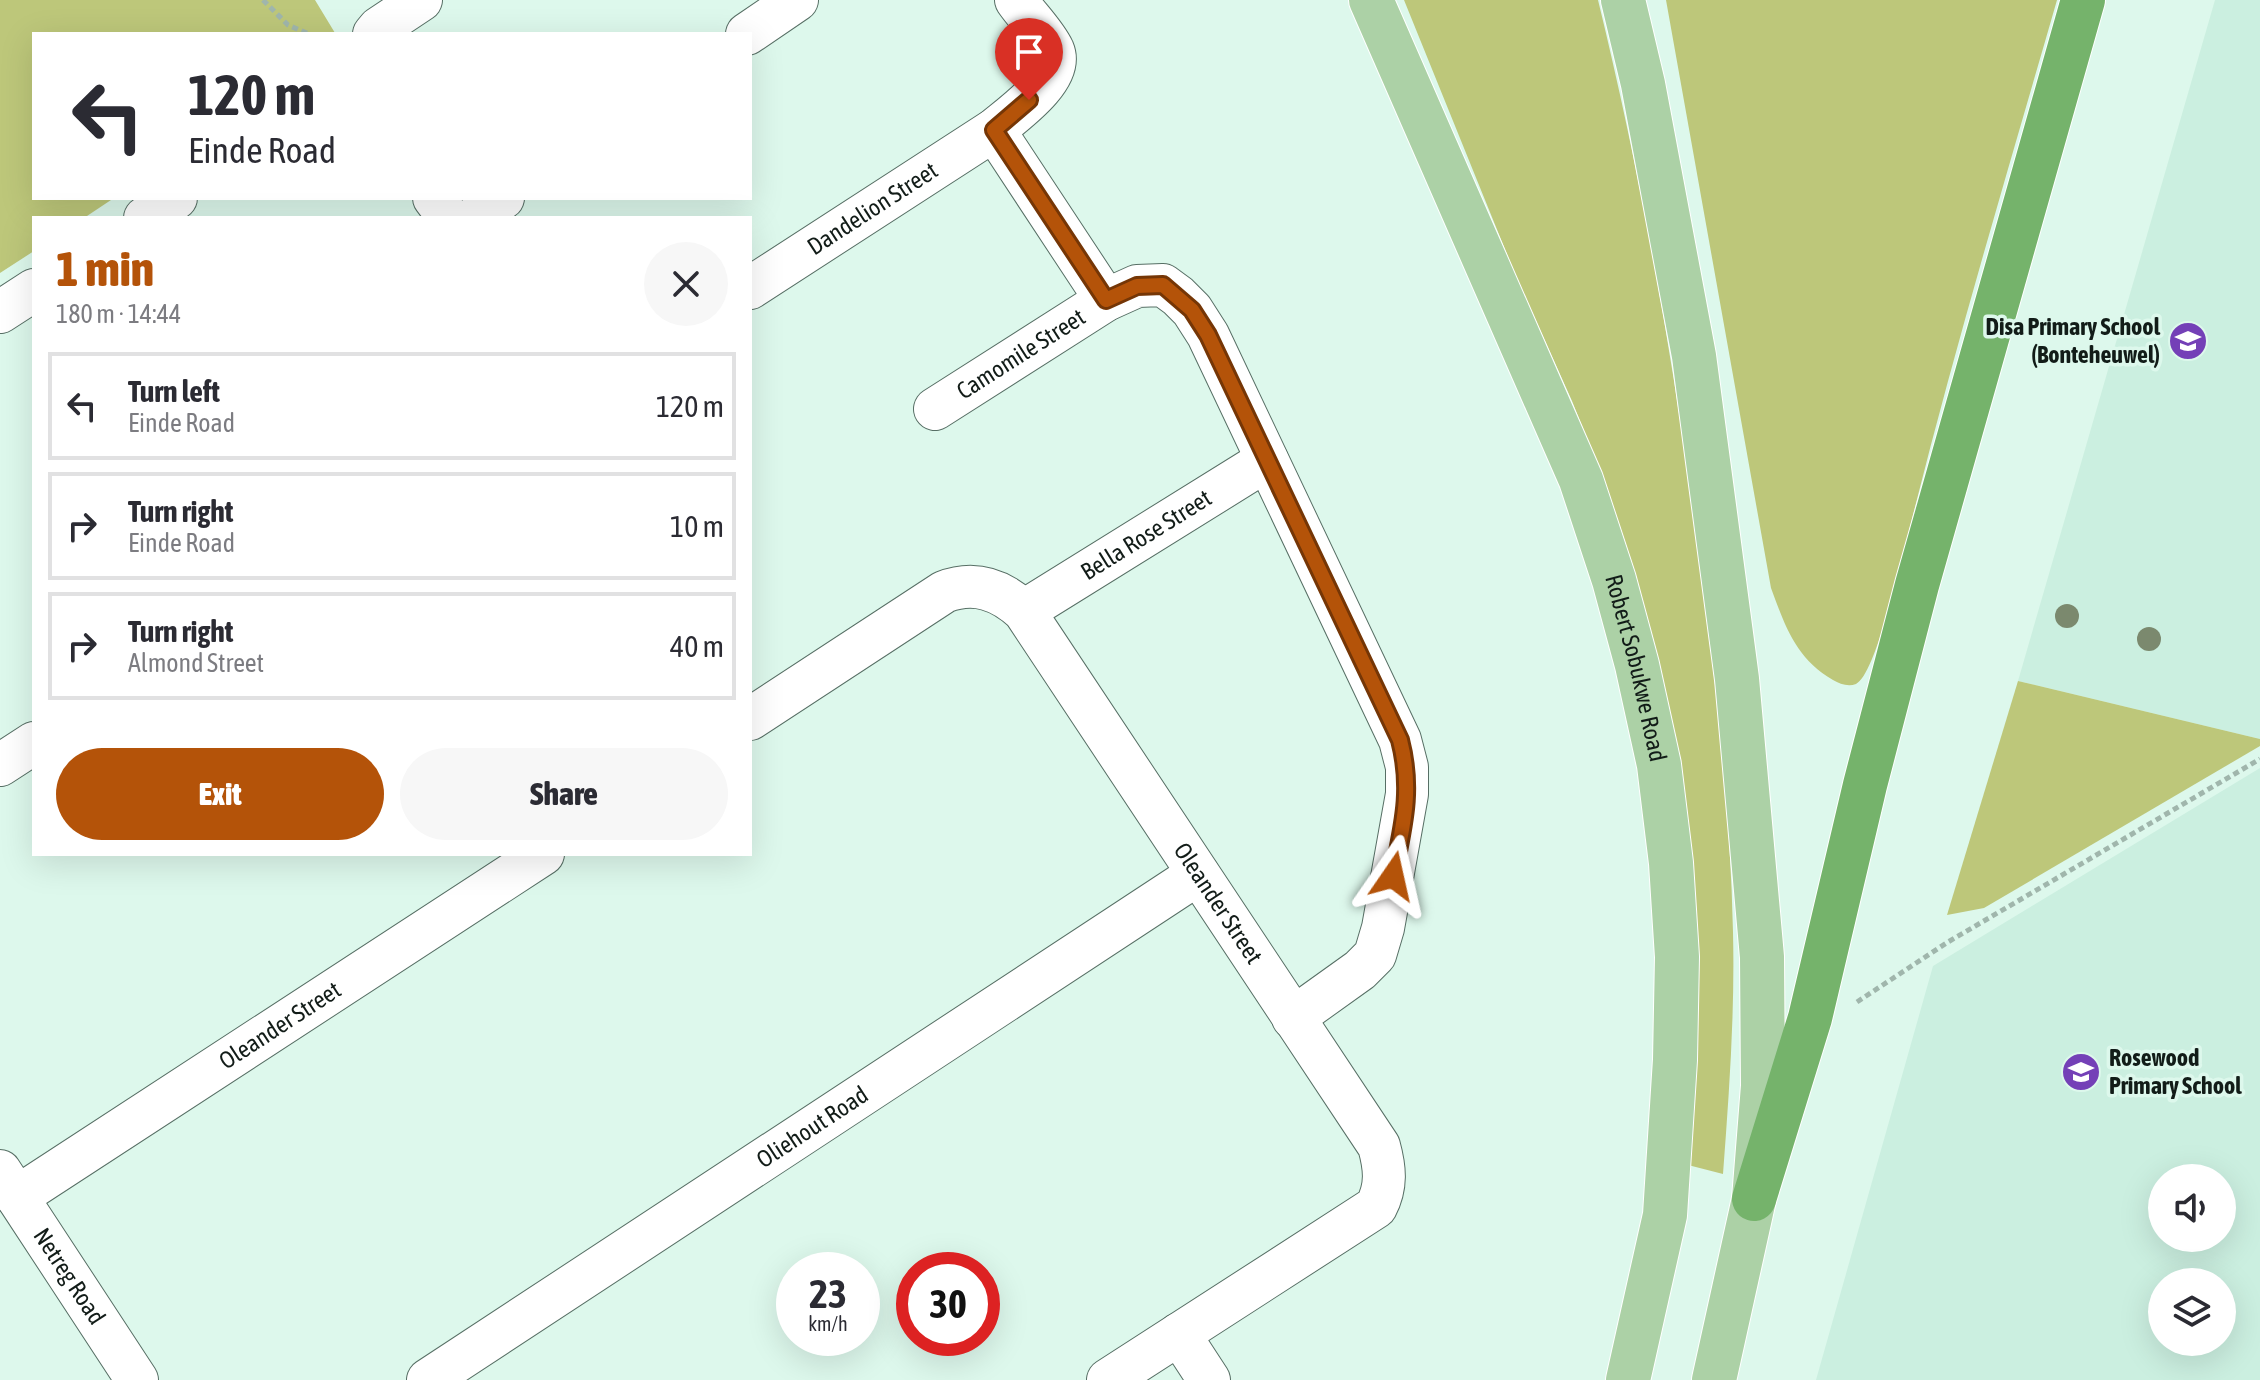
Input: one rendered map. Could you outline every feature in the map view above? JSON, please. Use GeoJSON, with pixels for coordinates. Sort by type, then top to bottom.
{"type":"FeatureCollection","features":[{"type":"Feature","properties":{"kind":"highway"},"geometry":{"type":"LineString","coordinates":[[1754,1199],[1810,1018],[1865,785],[1917,585],[2083,0]]}},
{"type":"Feature","properties":{"kind":"main road","name":"Robert Sobukwe Road"},"geometry":{"type":"LineString","coordinates":[[1371,0],[1581,480],[1630,637],[1659,765],[1671,863],[1676,941],[1675,1060],[1665,1215],[1628,1380]]}},
{"type":"Feature","properties":{"kind":"main road"},"geometry":{"type":"LineString","coordinates":[[1623,0],[1643,84],[1694,356],[1737,679],[1762,957],[1763,1086],[1754,1199],[1714,1380]]}},
{"type":"Feature","properties":{"kind":"street"},"geometry":{"type":"LineString","coordinates":[[376,32],[421,0]]}},
{"type":"Feature","properties":{"kind":"street"},"geometry":{"type":"LineString","coordinates":[[750,32],[797,0]]}},
{"type":"Feature","properties":{"kind":"street","name":"Dandelion Street"},"geometry":{"type":"LineString","coordinates":[[752,287],[994,130],[1053,74],[1056,64],[1053,49],[1016,0]]}},
{"type":"Feature","properties":{"kind":"street"},"geometry":{"type":"LineString","coordinates":[[994,130],[1106,300]]}},
{"type":"Feature","properties":{"kind":"street"},"geometry":{"type":"LineString","coordinates":[[148,216],[173,200]]}},
{"type":"Feature","properties":{"kind":"street"},"geometry":{"type":"LineString","coordinates":[[477,216],[500,200]]}},
{"type":"Feature","properties":{"kind":"street","name":"Camomile Street"},"geometry":{"type":"LineString","coordinates":[[935,409],[1106,300],[1137,286],[1163,285],[1192,310],[1208,335],[1400,740],[1407,767],[1404,824],[1375,955],[1360,970],[1293,1018]]}},
{"type":"Feature","properties":{"kind":"street"},"geometry":{"type":"LineString","coordinates":[[0,312],[32,291]]}},
{"type":"Feature","properties":{"kind":"street","name":"Bella Rose Street"},"geometry":{"type":"LineString","coordinates":[[1024,611],[1267,460]]}},
{"type":"Feature","properties":{"kind":"street","name":"Oleander Street"},"geometry":{"type":"LineString","coordinates":[[752,718],[944,592],[958,587],[985,587],[1007,596],[1024,611],[1379,1146],[1384,1164],[1384,1192],[1376,1207],[1108,1380]]}},
{"type":"Feature","properties":{"kind":"street"},"geometry":{"type":"LineString","coordinates":[[0,765],[32,744]]}},
{"type":"Feature","properties":{"kind":"street","name":"Oleander Street"},"geometry":{"type":"LineString","coordinates":[[8,1184],[540,856]]}},
{"type":"Feature","properties":{"kind":"street","name":"Oliehout Road"},"geometry":{"type":"LineString","coordinates":[[428,1380],[1198,874]]}},
{"type":"Feature","properties":{"kind":"street","name":"Netreg Road"},"geometry":{"type":"LineString","coordinates":[[8,1184],[137,1380]]}},
{"type":"Feature","properties":{"kind":"street"},"geometry":{"type":"LineString","coordinates":[[1179,1334],[1209,1380]]}},
{"type":"Feature","properties":{"kind":"path"},"geometry":{"type":"LineString","coordinates":[[263,0],[288,25],[304,32]]}},
{"type":"Feature","properties":{"kind":"path"},"geometry":{"type":"LineString","coordinates":[[1847,1007],[1948,942],[2260,759]]}},
{"type":"Feature","properties":{"kind":"shaded area","name":"Disa Primary School (Bonteheuwel)"},"geometry":{"type":"Polygon","coordinates":[[[2215,0],[2260,0],[2260,739],[2018,681],[2215,0]]]}},
{"type":"Feature","properties":{"kind":"shaded area","name":"Rosewood Primary School"},"geometry":{"type":"Polygon","coordinates":[[[2260,768],[2260,1380],[1816,1380],[1933,966],[2260,768]]]}},
{"type":"Feature","properties":{"kind":"green space"},"geometry":{"type":"Polygon","coordinates":[[[0,0],[315,0],[334,32],[32,32],[32,200],[111,200],[87,216],[32,216],[32,252],[0,273],[0,0]]]}},
{"type":"Feature","properties":{"kind":"green space"},"geometry":{"type":"Polygon","coordinates":[[[1404,0],[1598,0],[1627,127],[1664,318],[1693,511],[1719,722],[1728,827],[1733,962],[1723,1174],[1688,1165],[1603,479],[1515,274],[1404,0]]]}},
{"type":"Feature","properties":{"kind":"green space"},"geometry":{"type":"Polygon","coordinates":[[[1666,0],[2057,0],[1962,331],[1880,638],[1864,676],[1853,685],[1844,685],[1820,672],[1801,652],[1787,628],[1771,588],[1666,0]]]}},
{"type":"Feature","properties":{"kind":"green space"},"geometry":{"type":"Polygon","coordinates":[[[2018,681],[2260,739],[2260,746],[1984,908],[1947,915],[2018,681]]]}},
{"type":"Feature","properties":{"kind":"place","name":"Disa Primary School (Bonteheuwel)"},"geometry":{"type":"Point","coordinates":[2188,341]}},
{"type":"Feature","properties":{"kind":"place","name":"Rosewood Primary School"},"geometry":{"type":"Point","coordinates":[2081,1072]}},
{"type":"Feature","properties":{"kind":"route"},"geometry":{"type":"LineString","coordinates":[[1029,100],[994,130],[1106,300],[1137,286],[1163,285],[1192,310],[1208,335],[1400,740],[1407,767],[1407,794],[1393,876]]}}]}
